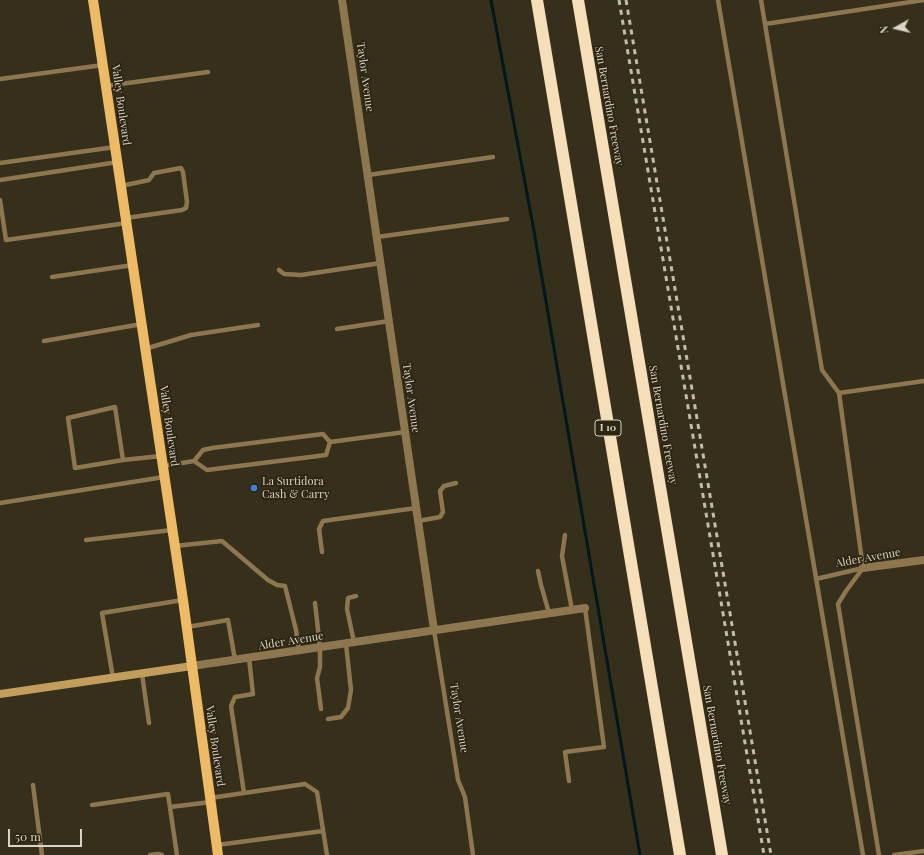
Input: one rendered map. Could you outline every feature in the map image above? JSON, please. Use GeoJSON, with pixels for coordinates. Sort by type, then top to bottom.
{"type":"FeatureCollection","features":[{"type":"Feature","properties":{"kind":"highway","name":"I 10"},"geometry":{"type":"LineString","coordinates":[[537,0],[680,855]]}},
{"type":"Feature","properties":{"kind":"highway","name":"San Bernardino Freeway"},"geometry":{"type":"LineString","coordinates":[[578,0],[722,855]]}},
{"type":"Feature","properties":{"kind":"main road","name":"Valley Boulevard"},"geometry":{"type":"LineString","coordinates":[[93,0],[183,600],[218,855]]}},
{"type":"Feature","properties":{"kind":"main road","name":"Alder Avenue"},"geometry":{"type":"LineString","coordinates":[[0,694],[192,666]]}},
{"type":"Feature","properties":{"kind":"street","name":"Taylor Avenue"},"geometry":{"type":"LineString","coordinates":[[342,0],[434,630]]}},
{"type":"Feature","properties":{"kind":"street","name":"Alder Avenue"},"geometry":{"type":"LineString","coordinates":[[863,568],[924,560]]}},
{"type":"Feature","properties":{"kind":"street","name":"Alder Avenue"},"geometry":{"type":"LineString","coordinates":[[192,666],[585,608]]}},
{"type":"Feature","properties":{"kind":"lane"},"geometry":{"type":"LineString","coordinates":[[718,0],[863,855]]}},
{"type":"Feature","properties":{"kind":"lane"},"geometry":{"type":"LineString","coordinates":[[761,0],[822,370],[839,393],[863,568],[838,604],[880,855]]}},
{"type":"Feature","properties":{"kind":"lane"},"geometry":{"type":"LineString","coordinates":[[765,24],[924,0]]}},
{"type":"Feature","properties":{"kind":"lane"},"geometry":{"type":"LineString","coordinates":[[0,79],[103,65]]}},
{"type":"Feature","properties":{"kind":"lane"},"geometry":{"type":"LineString","coordinates":[[106,86],[208,72]]}},
{"type":"Feature","properties":{"kind":"lane"},"geometry":{"type":"LineString","coordinates":[[0,163],[115,147]]}},
{"type":"Feature","properties":{"kind":"lane"},"geometry":{"type":"LineString","coordinates":[[368,175],[493,157]]}},
{"type":"Feature","properties":{"kind":"lane"},"geometry":{"type":"LineString","coordinates":[[0,180],[118,162]]}},
{"type":"Feature","properties":{"kind":"lane"},"geometry":{"type":"LineString","coordinates":[[0,241],[126,221],[186,208],[187,202],[183,172],[181,168],[154,173],[149,180],[121,186]]}},
{"type":"Feature","properties":{"kind":"lane"},"geometry":{"type":"LineString","coordinates":[[0,200],[6,240]]}},
{"type":"Feature","properties":{"kind":"lane"},"geometry":{"type":"LineString","coordinates":[[377,237],[507,219]]}},
{"type":"Feature","properties":{"kind":"lane"},"geometry":{"type":"LineString","coordinates":[[279,270],[284,274],[301,275],[380,263]]}},
{"type":"Feature","properties":{"kind":"lane"},"geometry":{"type":"LineString","coordinates":[[52,276],[133,265]]}},
{"type":"Feature","properties":{"kind":"lane"},"geometry":{"type":"LineString","coordinates":[[337,329],[389,321]]}},
{"type":"Feature","properties":{"kind":"lane"},"geometry":{"type":"LineString","coordinates":[[44,341],[142,324]]}},
{"type":"Feature","properties":{"kind":"lane"},"geometry":{"type":"LineString","coordinates":[[145,349],[191,335],[258,325]]}},
{"type":"Feature","properties":{"kind":"lane"},"geometry":{"type":"LineString","coordinates":[[839,393],[924,381]]}},
{"type":"Feature","properties":{"kind":"lane"},"geometry":{"type":"LineString","coordinates":[[123,460],[115,407],[68,418],[75,468],[123,460],[194,461],[207,470],[326,455],[330,442]]}},
{"type":"Feature","properties":{"kind":"lane"},"geometry":{"type":"LineString","coordinates":[[330,442],[405,432]]}},
{"type":"Feature","properties":{"kind":"lane"},"geometry":{"type":"LineString","coordinates":[[194,461],[203,450],[212,448],[322,434],[330,442]]}},
{"type":"Feature","properties":{"kind":"lane"},"geometry":{"type":"LineString","coordinates":[[0,503],[164,477]]}},
{"type":"Feature","properties":{"kind":"lane"},"geometry":{"type":"LineString","coordinates":[[418,521],[440,517],[443,512],[440,491],[444,486],[456,483]]}},
{"type":"Feature","properties":{"kind":"lane"},"geometry":{"type":"LineString","coordinates":[[322,552],[319,529],[323,521],[416,508]]}},
{"type":"Feature","properties":{"kind":"lane"},"geometry":{"type":"LineString","coordinates":[[86,540],[172,530]]}},
{"type":"Feature","properties":{"kind":"lane"},"geometry":{"type":"LineString","coordinates":[[565,535],[562,556],[572,610]]}},
{"type":"Feature","properties":{"kind":"lane"},"geometry":{"type":"LineString","coordinates":[[175,546],[222,541],[268,580],[278,585],[285,586],[296,630],[299,650]]}},
{"type":"Feature","properties":{"kind":"lane","name":"Alder Avenue"},"geometry":{"type":"LineString","coordinates":[[816,579],[863,568]]}},
{"type":"Feature","properties":{"kind":"lane"},"geometry":{"type":"LineString","coordinates":[[538,571],[549,613]]}},
{"type":"Feature","properties":{"kind":"lane"},"geometry":{"type":"LineString","coordinates":[[328,719],[342,717],[348,708],[351,690],[348,598],[356,596]]}},
{"type":"Feature","properties":{"kind":"lane"},"geometry":{"type":"LineString","coordinates":[[112,678],[102,613],[183,600]]}},
{"type":"Feature","properties":{"kind":"lane"},"geometry":{"type":"LineString","coordinates":[[315,603],[320,647],[320,667],[317,678],[321,709]]}},
{"type":"Feature","properties":{"kind":"lane"},"geometry":{"type":"LineString","coordinates":[[569,781],[565,752],[604,747],[585,608]]}},
{"type":"Feature","properties":{"kind":"lane"},"geometry":{"type":"LineString","coordinates":[[186,627],[228,620],[235,660]]}},
{"type":"Feature","properties":{"kind":"lane","name":"Taylor Avenue"},"geometry":{"type":"LineString","coordinates":[[434,630],[458,780],[465,797],[473,855]]}},
{"type":"Feature","properties":{"kind":"lane"},"geometry":{"type":"LineString","coordinates":[[244,793],[231,706],[235,697],[253,694],[249,658]]}},
{"type":"Feature","properties":{"kind":"lane"},"geometry":{"type":"LineString","coordinates":[[142,674],[149,723]]}},
{"type":"Feature","properties":{"kind":"lane"},"geometry":{"type":"LineString","coordinates":[[170,807],[244,793],[305,784],[317,792],[327,855]]}},
{"type":"Feature","properties":{"kind":"lane"},"geometry":{"type":"LineString","coordinates":[[33,785],[42,855]]}},
{"type":"Feature","properties":{"kind":"lane"},"geometry":{"type":"LineString","coordinates":[[92,805],[168,794],[176,855]]}},
{"type":"Feature","properties":{"kind":"lane"},"geometry":{"type":"LineString","coordinates":[[217,845],[323,831]]}},
{"type":"Feature","properties":{"kind":"lane"},"geometry":{"type":"LineString","coordinates":[[894,855],[924,851]]}},
{"type":"Feature","properties":{"kind":"lane"},"geometry":{"type":"LineString","coordinates":[[150,855],[162,855]]}},
{"type":"Feature","properties":{"kind":"waterway"},"geometry":{"type":"LineString","coordinates":[[491,0],[534,231],[640,855]]}},
{"type":"Feature","properties":{"kind":"railway"},"geometry":{"type":"LineString","coordinates":[[619,0],[764,855]]}},
{"type":"Feature","properties":{"kind":"railway"},"geometry":{"type":"LineString","coordinates":[[626,0],[771,855]]}},
{"type":"Feature","properties":{"kind":"place","name":"La Surtidora Cash & Carry"},"geometry":{"type":"Point","coordinates":[254,488]}}]}
